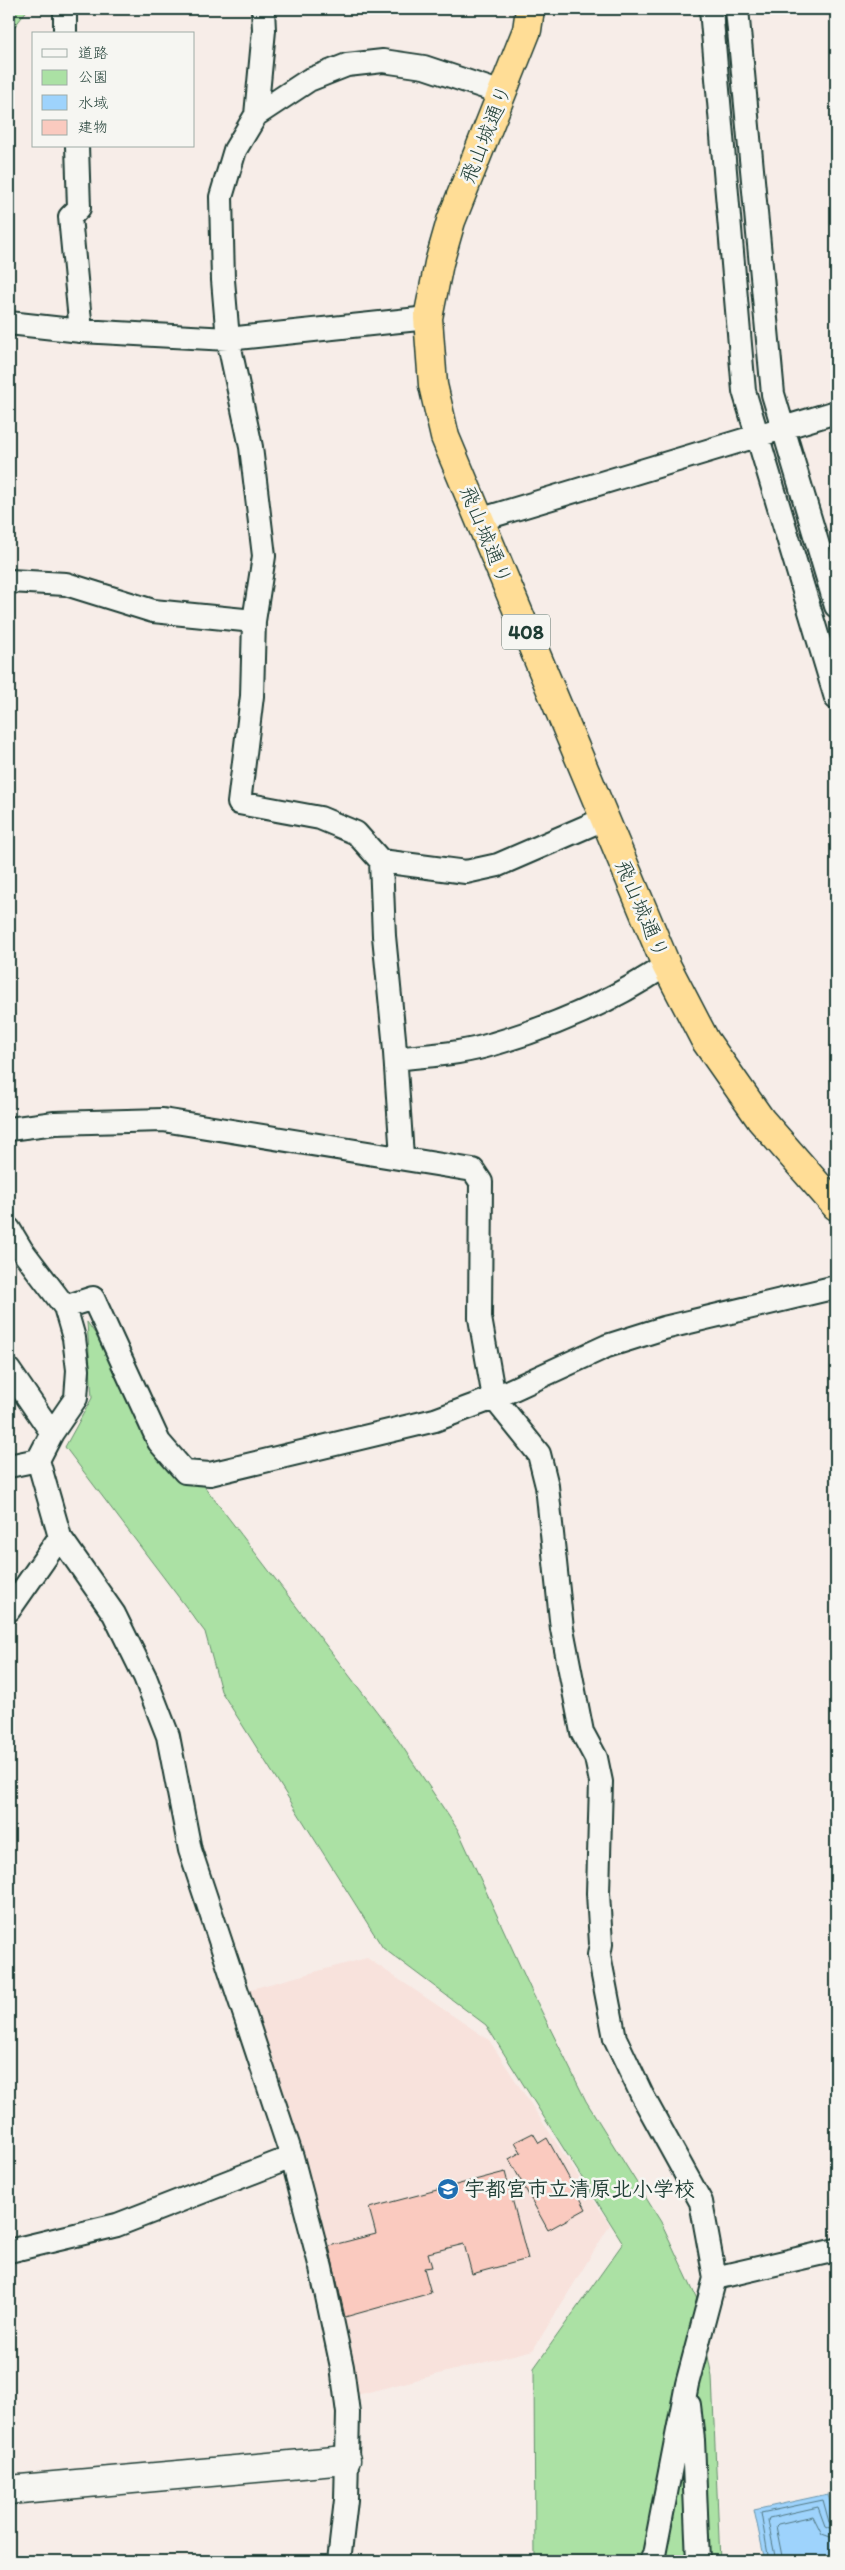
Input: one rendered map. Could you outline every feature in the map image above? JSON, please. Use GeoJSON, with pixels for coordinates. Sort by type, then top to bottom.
{"type":"FeatureCollection","features":[{"type":"Feature","properties":{"kind":"highway","name":"飛山城通り"},"geometry":{"type":"LineString","coordinates":[[530,9],[527,30],[451,221],[439,263],[428,318],[433,385],[446,437],[666,965],[705,1040],[761,1120],[836,1206]]}},
{"type":"Feature","properties":{"kind":"street"},"geometry":{"type":"LineString","coordinates":[[65,9],[65,32]]}},
{"type":"Feature","properties":{"kind":"street"},"geometry":{"type":"LineString","coordinates":[[263,9],[264,30],[256,115],[235,150],[221,197],[223,280],[228,339],[251,447],[264,556],[254,621],[252,696],[238,803],[320,818],[356,833],[380,861],[384,936],[396,1059],[402,1157]]}},
{"type":"Feature","properties":{"kind":"street"},"geometry":{"type":"LineString","coordinates":[[711,9],[744,391],[836,698]]}},
{"type":"Feature","properties":{"kind":"street"},"geometry":{"type":"LineString","coordinates":[[737,9],[773,394],[836,606]]}},
{"type":"Feature","properties":{"kind":"street"},"geometry":{"type":"LineString","coordinates":[[256,115],[309,80],[346,65],[383,61],[424,67],[502,93]]}},
{"type":"Feature","properties":{"kind":"street"},"geometry":{"type":"LineString","coordinates":[[77,148],[79,208],[70,217],[81,330]]}},
{"type":"Feature","properties":{"kind":"street"},"geometry":{"type":"LineString","coordinates":[[9,323],[81,330],[228,339],[428,318]]}},
{"type":"Feature","properties":{"kind":"street"},"geometry":{"type":"LineString","coordinates":[[479,520],[836,412]]}},
{"type":"Feature","properties":{"kind":"street"},"geometry":{"type":"LineString","coordinates":[[9,581],[66,584],[153,611],[254,621]]}},
{"type":"Feature","properties":{"kind":"street"},"geometry":{"type":"LineString","coordinates":[[380,861],[466,872],[498,865],[604,819]]}},
{"type":"Feature","properties":{"kind":"street"},"geometry":{"type":"LineString","coordinates":[[396,1059],[492,1045],[588,1011],[636,986],[666,965]]}},
{"type":"Feature","properties":{"kind":"street"},"geometry":{"type":"LineString","coordinates":[[9,1129],[55,1123],[163,1120],[474,1170],[481,1182],[480,1318],[494,1398],[539,1454],[547,1486],[562,1629],[582,1732],[596,1758],[601,1782],[598,1893],[601,1944],[599,1955],[615,2038],[642,2094],[701,2202],[715,2278],[687,2384],[654,2555],[650,2561]]}},
{"type":"Feature","properties":{"kind":"street"},"geometry":{"type":"LineString","coordinates":[[9,1228],[21,1249],[65,1307],[74,1338],[78,1370],[76,1398],[52,1433],[38,1460],[60,1537],[114,1614],[146,1677],[168,1736],[190,1850],[292,2157],[321,2268],[342,2366],[348,2413],[346,2500],[339,2561]]}},
{"type":"Feature","properties":{"kind":"street"},"geometry":{"type":"LineString","coordinates":[[65,1307],[93,1298],[159,1442],[185,1472],[210,1474],[435,1420],[494,1398],[607,1346],[664,1328],[836,1287]]}},
{"type":"Feature","properties":{"kind":"street"},"geometry":{"type":"LineString","coordinates":[[9,1370],[52,1433]]}},
{"type":"Feature","properties":{"kind":"street"},"geometry":{"type":"LineString","coordinates":[[9,1466],[38,1460]]}},
{"type":"Feature","properties":{"kind":"street"},"geometry":{"type":"LineString","coordinates":[[9,1610],[60,1537]]}},
{"type":"Feature","properties":{"kind":"street"},"geometry":{"type":"LineString","coordinates":[[9,2251],[117,2225],[292,2157]]}},
{"type":"Feature","properties":{"kind":"street"},"geometry":{"type":"LineString","coordinates":[[715,2278],[836,2250]]}},
{"type":"Feature","properties":{"kind":"street"},"geometry":{"type":"LineString","coordinates":[[687,2384],[694,2440],[698,2561]]}},
{"type":"Feature","properties":{"kind":"street"},"geometry":{"type":"LineString","coordinates":[[9,2490],[346,2460]]}},
{"type":"Feature","properties":{"kind":"shaded area","name":"宇都宮市立清原北小学校"},"geometry":{"type":"Polygon","coordinates":[[[367,1958],[489,2040],[610,2225],[533,2350],[357,2395],[247,1990],[367,1958]]]}},
{"type":"Feature","properties":{"kind":"green space"},"geometry":{"type":"Polygon","coordinates":[[[9,9],[28,9],[9,34],[9,9]]]}},
{"type":"Feature","properties":{"kind":"green space"},"geometry":{"type":"Polygon","coordinates":[[[87,1322],[178,1452],[394,1734],[458,1830],[532,1992],[586,2101],[661,2222],[697,2299],[712,2377],[720,2561],[535,2561],[534,2368],[623,2243],[486,2025],[383,1948],[221,1691],[205,1632],[65,1447],[92,1398],[87,1322]]]}},
{"type":"Feature","properties":{"kind":"water"},"geometry":{"type":"Polygon","coordinates":[[[828,2494],[836,2530],[836,2561],[765,2561],[754,2510],[828,2494]]]}},
{"type":"Feature","properties":{"kind":"building"},"geometry":{"type":"Polygon","coordinates":[[[533,2133],[539,2143],[547,2138],[586,2209],[548,2230],[509,2159],[521,2152],[515,2142],[533,2133]]]}},
{"type":"Feature","properties":{"kind":"building"},"geometry":{"type":"Polygon","coordinates":[[[505,2172],[528,2259],[472,2274],[464,2244],[428,2253],[432,2267],[424,2268],[431,2293],[345,2317],[329,2246],[376,2234],[369,2208],[505,2172]]]}},
{"type":"Feature","properties":{"kind":"place","name":"宇都宮市立清原北小学校"},"geometry":{"type":"Point","coordinates":[448,2189]}}]}
